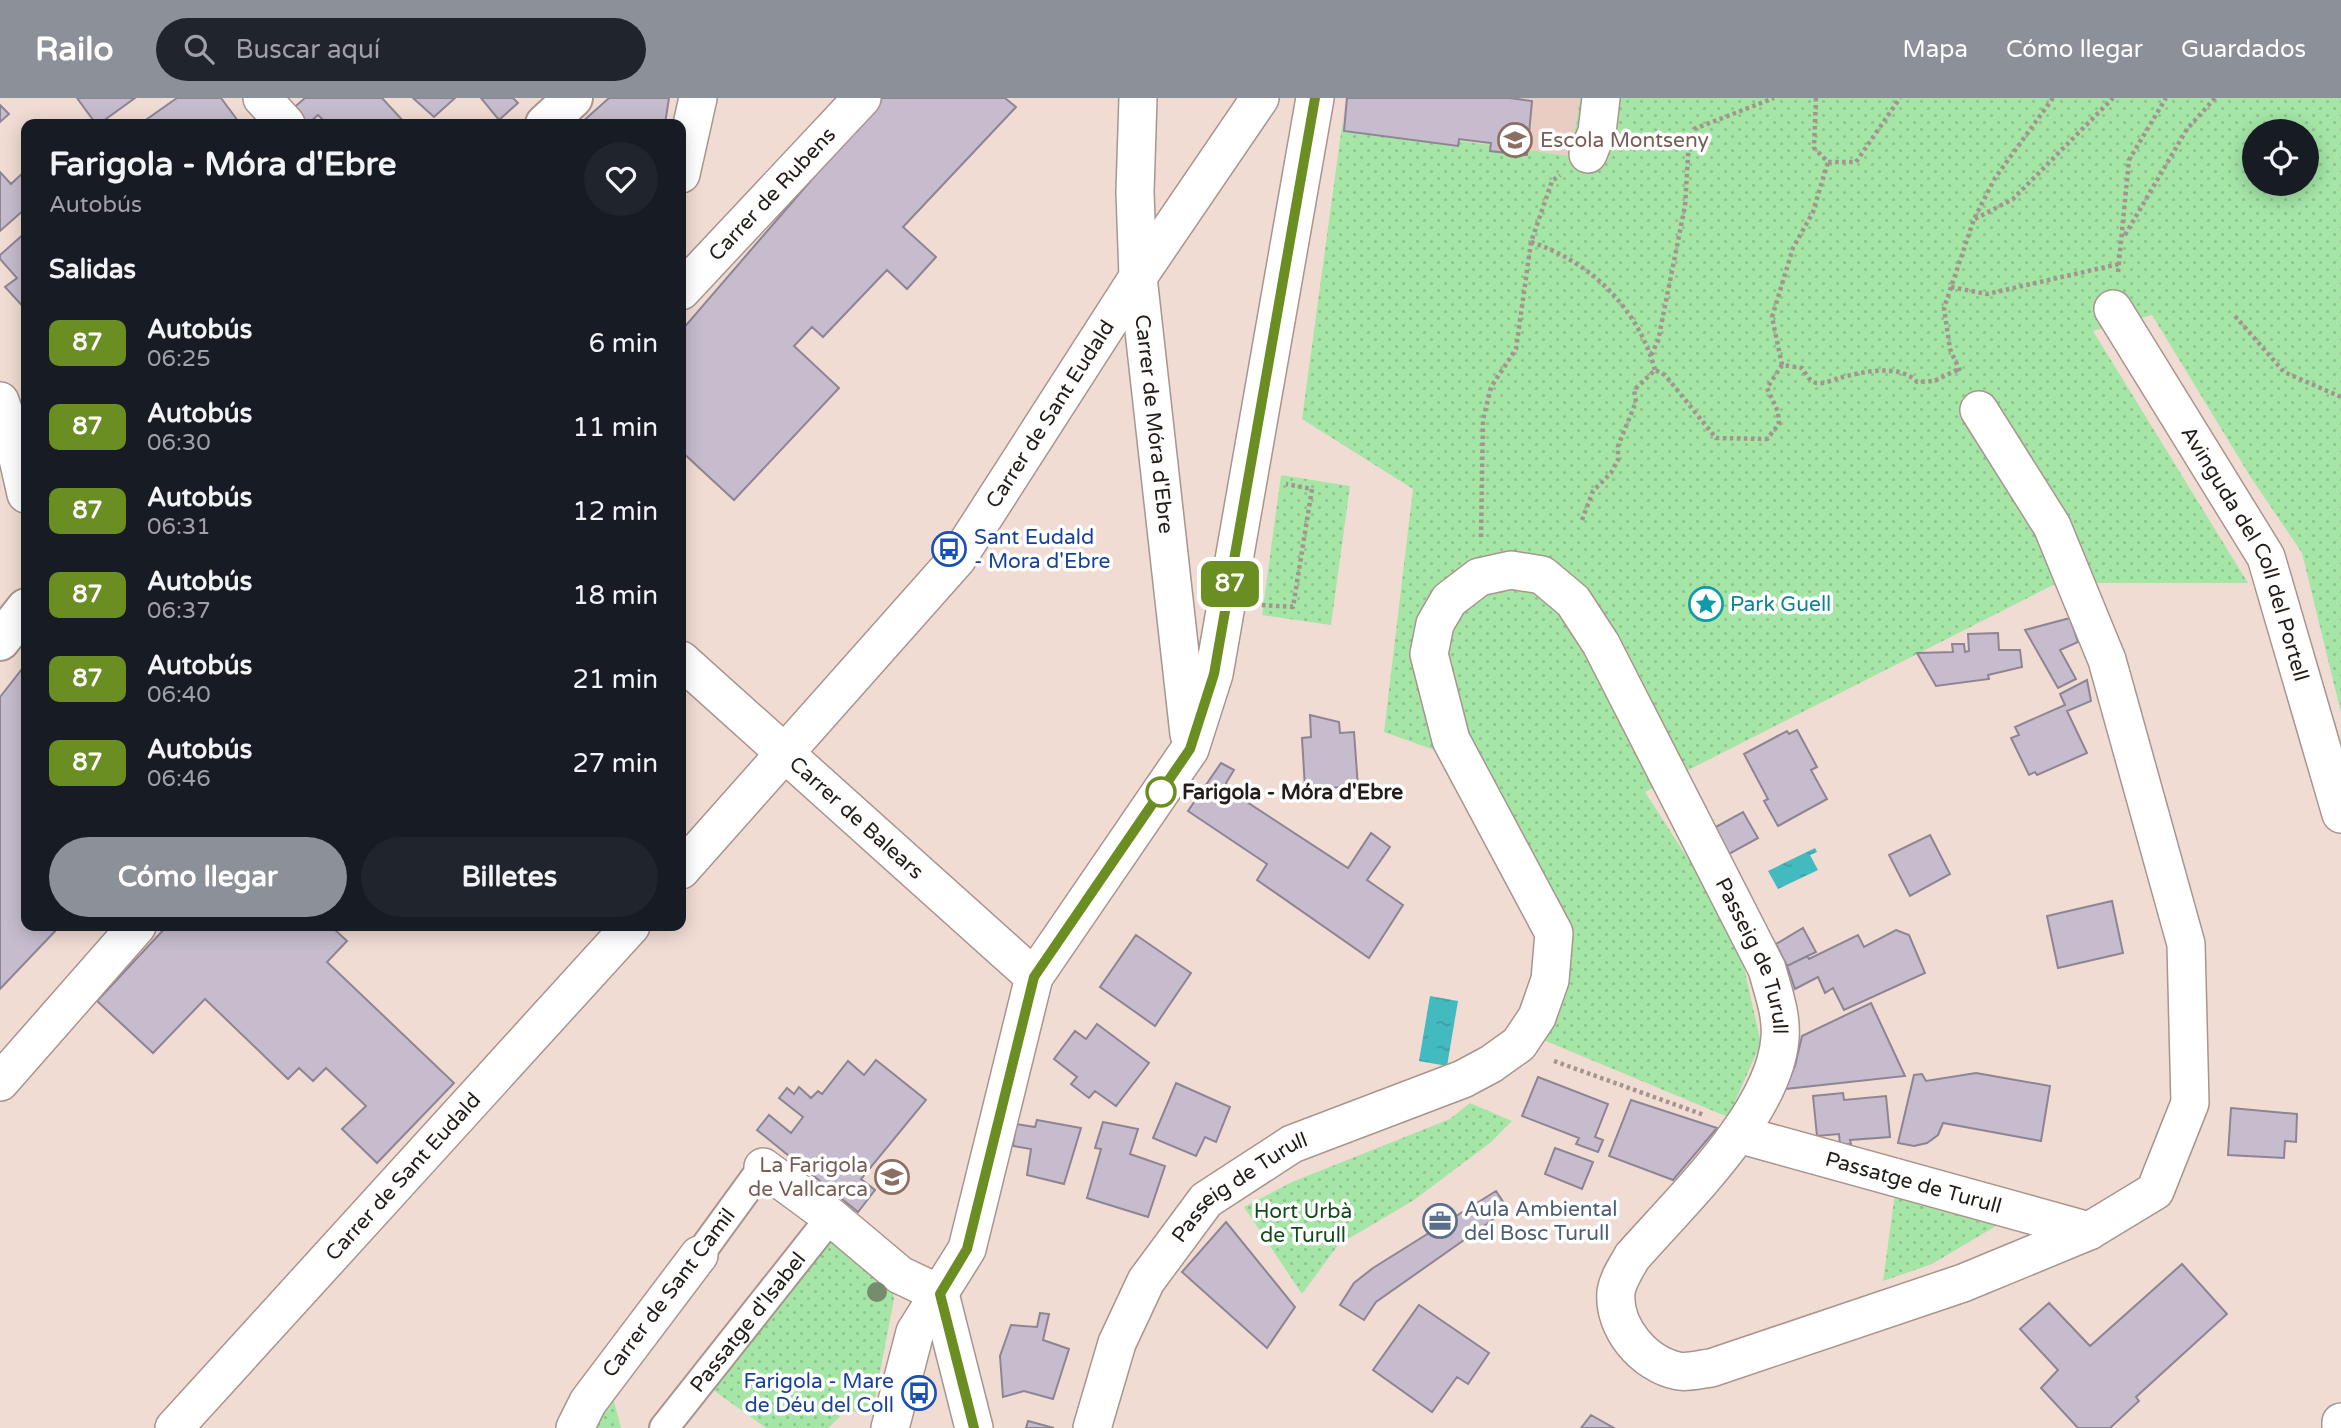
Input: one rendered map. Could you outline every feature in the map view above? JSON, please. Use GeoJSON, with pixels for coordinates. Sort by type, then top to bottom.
{"type":"FeatureCollection","features":[{"type":"Feature","properties":{"kind":"street"},"geometry":{"type":"LineString","coordinates":[[262,98],[281,119]]}},
{"type":"Feature","properties":{"kind":"street"},"geometry":{"type":"LineString","coordinates":[[550,119],[573,98]]}},
{"type":"Feature","properties":{"kind":"street"},"geometry":{"type":"LineString","coordinates":[[686,152],[698,98]]}},
{"type":"Feature","properties":{"kind":"street"},"geometry":{"type":"LineString","coordinates":[[826,136],[835,98]]}},
{"type":"Feature","properties":{"kind":"street","name":"Carrer de Rubens"},"geometry":{"type":"LineString","coordinates":[[686,285],[862,98]]}},
{"type":"Feature","properties":{"kind":"street","name":"Carrer de Móra d'Ebre"},"geometry":{"type":"LineString","coordinates":[[1138,98],[1135,192],[1138,276],[1190,749]]}},
{"type":"Feature","properties":{"kind":"street","name":"Carrer de Sant Eudald"},"geometry":{"type":"LineString","coordinates":[[686,864],[957,559],[1138,276],[1260,98]]}},
{"type":"Feature","properties":{"kind":"street"},"geometry":{"type":"LineString","coordinates":[[890,1428],[915,1332],[967,1249],[1034,977],[1190,749],[1214,674],[1315,98]]}},
{"type":"Feature","properties":{"kind":"street"},"geometry":{"type":"LineString","coordinates":[[1588,154],[1597,132],[1601,98]]}},
{"type":"Feature","properties":{"kind":"street","name":"Avinguda del Coll del Portell"},"geometry":{"type":"LineString","coordinates":[[2113,309],[2266,556],[2341,814]]}},
{"type":"Feature","properties":{"kind":"street"},"geometry":{"type":"LineString","coordinates":[[0,401],[15,441],[21,470]]}},
{"type":"Feature","properties":{"kind":"street","name":"Passeig de Turull"},"geometry":{"type":"LineString","coordinates":[[1092,1428],[1117,1343],[1146,1281],[1206,1200],[1292,1144],[1463,1079],[1491,1064],[1519,1044],[1537,1017],[1550,980],[1554,933],[1451,740],[1429,654],[1435,624],[1449,600],[1479,577],[1511,570],[1542,575],[1573,601],[1601,644],[1767,970],[1777,1005],[1780,1036],[1776,1065],[1726,1126],[1632,1257],[1619,1280],[1617,1310],[1635,1346],[1653,1361],[1680,1372],[1711,1368],[1963,1283],[2089,1231],[2155,1191],[2190,1103],[2186,944],[2107,660],[2052,526],[1979,410]]}},
{"type":"Feature","properties":{"kind":"street"},"geometry":{"type":"LineString","coordinates":[[0,640],[21,614]]}},
{"type":"Feature","properties":{"kind":"street","name":"Carrer de Balears"},"geometry":{"type":"LineString","coordinates":[[686,664],[788,752],[1034,977]]}},
{"type":"Feature","properties":{"kind":"street"},"geometry":{"type":"LineString","coordinates":[[0,1082],[133,931]]}},
{"type":"Feature","properties":{"kind":"street","name":"Carrer de Sant Eudald"},"geometry":{"type":"LineString","coordinates":[[174,1428],[626,931]]}},
{"type":"Feature","properties":{"kind":"street","name":"Passatge de Turull"},"geometry":{"type":"LineString","coordinates":[[1726,1126],[2089,1231]]}},
{"type":"Feature","properties":{"kind":"street","name":"Carrer de Sant Camil"},"geometry":{"type":"LineString","coordinates":[[575,1428],[592,1396],[763,1167],[831,1217],[900,1275],[940,1294]]}},
{"type":"Feature","properties":{"kind":"street","name":"Passatge d'Isabel"},"geometry":{"type":"LineString","coordinates":[[664,1428],[831,1217]]}},
{"type":"Feature","properties":{"kind":"street"},"geometry":{"type":"LineString","coordinates":[[940,1294],[974,1428]]}},
{"type":"Feature","properties":{"kind":"street"},"geometry":{"type":"LineString","coordinates":[[2341,1422],[2341,1428]]}},
{"type":"Feature","properties":{"kind":"path"},"geometry":{"type":"LineString","coordinates":[[1651,355],[1658,341],[1685,206],[1689,139],[1693,129],[1774,98]]}},
{"type":"Feature","properties":{"kind":"path"},"geometry":{"type":"LineString","coordinates":[[1816,98],[1814,148],[1828,162],[1856,162],[1900,98]]}},
{"type":"Feature","properties":{"kind":"path"},"geometry":{"type":"LineString","coordinates":[[1979,410],[1950,349],[1944,308],[1974,219],[1995,178],[2053,98]]}},
{"type":"Feature","properties":{"kind":"path"},"geometry":{"type":"LineString","coordinates":[[1974,219],[2013,199],[2113,98]]}},
{"type":"Feature","properties":{"kind":"path"},"geometry":{"type":"LineString","coordinates":[[2166,98],[2129,160],[2122,239],[2187,129],[2215,98]]}},
{"type":"Feature","properties":{"kind":"path"},"geometry":{"type":"LineString","coordinates":[[1479,577],[1483,503],[1483,420],[1492,387],[1516,349],[1531,242],[1552,181],[1588,154]]}},
{"type":"Feature","properties":{"kind":"path"},"geometry":{"type":"LineString","coordinates":[[1655,370],[1665,374],[1716,438],[1744,441],[1767,439],[1779,424],[1778,412],[1767,388],[1782,365],[1772,317],[1793,248],[1814,212],[1828,162]]}},
{"type":"Feature","properties":{"kind":"path"},"geometry":{"type":"LineString","coordinates":[[1531,242],[1557,250],[1594,273],[1627,310],[1651,355],[1655,370]]}},
{"type":"Feature","properties":{"kind":"path"},"geometry":{"type":"LineString","coordinates":[[1951,288],[1987,294],[2119,264]]}},
{"type":"Feature","properties":{"kind":"path"},"geometry":{"type":"LineString","coordinates":[[2235,316],[2284,372],[2341,397]]}},
{"type":"Feature","properties":{"kind":"path"},"geometry":{"type":"LineString","coordinates":[[1782,365],[1802,369],[1810,380],[1817,383],[1855,374],[1896,371],[1909,373],[1917,382],[1934,381],[1959,369]]}},
{"type":"Feature","properties":{"kind":"path"},"geometry":{"type":"LineString","coordinates":[[1583,520],[1593,491],[1618,460],[1618,446],[1636,402],[1634,390],[1655,370]]}},
{"type":"Feature","properties":{"kind":"path"},"geometry":{"type":"LineString","coordinates":[[1280,607],[1293,607],[1312,489],[1293,485]]}},
{"type":"Feature","properties":{"kind":"path"},"geometry":{"type":"LineString","coordinates":[[1549,1060],[1726,1126]]}},
{"type":"Feature","properties":{"kind":"shaded area","name":"Escola Montseny"},"geometry":{"type":"Polygon","coordinates":[[[1346,98],[1580,98],[1572,156],[1342,125],[1346,98]]]}},
{"type":"Feature","properties":{"kind":"green space","name":"Park Guell"},"geometry":{"type":"Polygon","coordinates":[[[1580,98],[2341,98],[2341,713],[2302,553],[2250,476],[2152,315],[2093,331],[2248,583],[2057,583],[1645,792],[1714,899],[1743,963],[1761,1043],[1728,1117],[1541,1039],[1565,991],[1476,765],[1384,732],[1413,489],[1302,419],[1342,125],[1571,156],[1580,98]]]}},
{"type":"Feature","properties":{"kind":"green space"},"geometry":{"type":"Polygon","coordinates":[[[1281,475],[1350,486],[1331,625],[1262,615],[1281,475]]]}},
{"type":"Feature","properties":{"kind":"green space","name":"Hort Urbà de Turull"},"geometry":{"type":"Polygon","coordinates":[[[1470,1103],[1512,1121],[1490,1143],[1414,1200],[1338,1245],[1302,1294],[1244,1207],[1292,1182],[1450,1119],[1470,1103]]]}},
{"type":"Feature","properties":{"kind":"green space"},"geometry":{"type":"Polygon","coordinates":[[[1895,1193],[2001,1223],[1932,1264],[1883,1281],[1895,1193]]]}},
{"type":"Feature","properties":{"kind":"green space"},"geometry":{"type":"Polygon","coordinates":[[[827,1235],[892,1285],[894,1299],[872,1414],[846,1411],[828,1428],[766,1428],[709,1387],[827,1235]]]}},
{"type":"Feature","properties":{"kind":"green space"},"geometry":{"type":"Polygon","coordinates":[[[612,1394],[621,1428],[592,1428],[612,1394]]]}},
{"type":"Feature","properties":{"kind":"water"},"geometry":{"type":"Polygon","coordinates":[[[1815,848],[1817,852],[1810,855],[1818,870],[1778,889],[1768,871],[1815,848]]]}},
{"type":"Feature","properties":{"kind":"water"},"geometry":{"type":"Polygon","coordinates":[[[1430,996],[1458,1001],[1447,1066],[1419,1061],[1430,996]]]}},
{"type":"Feature","properties":{"kind":"building"},"geometry":{"type":"Polygon","coordinates":[[[77,98],[135,98],[106,119],[92,119],[77,98]]]}},
{"type":"Feature","properties":{"kind":"building"},"geometry":{"type":"Polygon","coordinates":[[[177,98],[221,98],[237,119],[147,119],[177,98]]]}},
{"type":"Feature","properties":{"kind":"building"},"geometry":{"type":"Polygon","coordinates":[[[305,98],[382,98],[401,119],[322,119],[318,115],[314,119],[297,119],[290,111],[305,98]]]}},
{"type":"Feature","properties":{"kind":"building"},"geometry":{"type":"Polygon","coordinates":[[[413,98],[455,98],[434,117],[413,98]]]}},
{"type":"Feature","properties":{"kind":"building"},"geometry":{"type":"Polygon","coordinates":[[[481,98],[513,98],[518,103],[498,119],[481,98]]]}},
{"type":"Feature","properties":{"kind":"building"},"geometry":{"type":"Polygon","coordinates":[[[609,98],[669,98],[666,119],[586,119],[609,98]]]}},
{"type":"Feature","properties":{"kind":"building"},"geometry":{"type":"Polygon","coordinates":[[[882,98],[1005,98],[1016,107],[903,227],[936,257],[907,289],[887,270],[823,337],[812,327],[794,346],[839,388],[734,500],[686,456],[686,325],[882,98]]]}},
{"type":"Feature","properties":{"kind":"building","name":"Escola Montseny"},"geometry":{"type":"Polygon","coordinates":[[[1347,98],[1510,98],[1532,101],[1527,155],[1490,151],[1491,143],[1459,139],[1458,146],[1344,131],[1347,98]]]}},
{"type":"Feature","properties":{"kind":"building"},"geometry":{"type":"Polygon","coordinates":[[[0,105],[9,114],[0,122],[0,105]]]}},
{"type":"Feature","properties":{"kind":"building"},"geometry":{"type":"Polygon","coordinates":[[[0,172],[11,184],[21,175],[21,212],[0,231],[0,172]]]}},
{"type":"Feature","properties":{"kind":"building"},"geometry":{"type":"Polygon","coordinates":[[[21,236],[21,305],[5,287],[17,278],[0,259],[0,255],[21,236]]]}},
{"type":"Feature","properties":{"kind":"building"},"geometry":{"type":"Polygon","coordinates":[[[2070,618],[2078,642],[2060,650],[2076,679],[2058,688],[2025,630],[2070,618]]]}},
{"type":"Feature","properties":{"kind":"building"},"geometry":{"type":"Polygon","coordinates":[[[1998,633],[1999,650],[2020,650],[2022,667],[1988,675],[1989,679],[1936,686],[1917,653],[1953,652],[1952,644],[1964,644],[1965,652],[1969,651],[1968,634],[1998,633]]]}},
{"type":"Feature","properties":{"kind":"building"},"geometry":{"type":"Polygon","coordinates":[[[21,670],[21,931],[55,931],[0,989],[0,697],[21,670]]]}},
{"type":"Feature","properties":{"kind":"building"},"geometry":{"type":"Polygon","coordinates":[[[2087,680],[2091,701],[2067,711],[2087,753],[2037,775],[2035,772],[2029,775],[2011,738],[2019,735],[2015,727],[2065,705],[2060,694],[2087,680]]]}},
{"type":"Feature","properties":{"kind":"building"},"geometry":{"type":"Polygon","coordinates":[[[1310,715],[1339,722],[1340,733],[1354,732],[1358,787],[1305,788],[1302,738],[1311,737],[1310,715]]]}},
{"type":"Feature","properties":{"kind":"building"},"geometry":{"type":"Polygon","coordinates":[[[1797,730],[1817,767],[1811,770],[1827,799],[1778,826],[1764,801],[1768,799],[1744,754],[1787,731],[1789,734],[1797,730]]]}},
{"type":"Feature","properties":{"kind":"building"},"geometry":{"type":"Polygon","coordinates":[[[1221,763],[1234,770],[1226,783],[1230,791],[1348,868],[1371,833],[1390,847],[1367,880],[1403,905],[1369,958],[1257,880],[1267,864],[1188,811],[1221,763]]]}},
{"type":"Feature","properties":{"kind":"building"},"geometry":{"type":"Polygon","coordinates":[[[1743,812],[1758,838],[1729,854],[1714,828],[1743,812]]]}},
{"type":"Feature","properties":{"kind":"building"},"geometry":{"type":"Polygon","coordinates":[[[1930,835],[1950,874],[1910,896],[1889,855],[1930,835]]]}},
{"type":"Feature","properties":{"kind":"building"},"geometry":{"type":"Polygon","coordinates":[[[2112,901],[2123,953],[2058,968],[2047,916],[2112,901]]]}},
{"type":"Feature","properties":{"kind":"building"},"geometry":{"type":"Polygon","coordinates":[[[1803,928],[1816,952],[1787,966],[1776,944],[1803,928]]]}},
{"type":"Feature","properties":{"kind":"building"},"geometry":{"type":"Polygon","coordinates":[[[1896,930],[1909,935],[1925,973],[1844,1010],[1833,988],[1825,993],[1818,977],[1795,989],[1787,966],[1807,956],[1809,959],[1858,935],[1864,947],[1896,930]]]}},
{"type":"Feature","properties":{"kind":"building"},"geometry":{"type":"Polygon","coordinates":[[[162,931],[336,931],[347,941],[327,962],[454,1083],[377,1163],[342,1129],[366,1106],[326,1068],[313,1081],[299,1068],[288,1079],[205,999],[153,1053],[97,1001],[162,931]]]}},
{"type":"Feature","properties":{"kind":"building"},"geometry":{"type":"Polygon","coordinates":[[[1136,935],[1191,973],[1155,1026],[1100,987],[1136,935]]]}},
{"type":"Feature","properties":{"kind":"building"},"geometry":{"type":"Polygon","coordinates":[[[1871,1003],[1905,1076],[1785,1089],[1795,1066],[1802,1036],[1871,1003]]]}},
{"type":"Feature","properties":{"kind":"building"},"geometry":{"type":"Polygon","coordinates":[[[1097,1024],[1149,1063],[1116,1106],[1095,1091],[1089,1098],[1071,1084],[1077,1077],[1054,1059],[1075,1031],[1086,1039],[1097,1024]]]}},
{"type":"Feature","properties":{"kind":"building"},"geometry":{"type":"Polygon","coordinates":[[[876,1060],[926,1100],[861,1179],[875,1190],[858,1212],[757,1130],[769,1115],[791,1133],[803,1117],[779,1098],[787,1088],[794,1094],[799,1087],[811,1098],[818,1091],[822,1094],[848,1061],[864,1075],[876,1060]]]}},
{"type":"Feature","properties":{"kind":"building"},"geometry":{"type":"Polygon","coordinates":[[[1976,1073],[2050,1086],[2041,1141],[1943,1123],[1938,1135],[1927,1143],[1914,1146],[1898,1143],[1914,1075],[1922,1074],[1926,1081],[1976,1073]]]}},
{"type":"Feature","properties":{"kind":"building"},"geometry":{"type":"Polygon","coordinates":[[[1538,1077],[1608,1104],[1595,1137],[1603,1140],[1598,1152],[1576,1144],[1579,1138],[1522,1116],[1538,1077]]]}},
{"type":"Feature","properties":{"kind":"building"},"geometry":{"type":"Polygon","coordinates":[[[1176,1083],[1230,1107],[1216,1142],[1205,1137],[1196,1156],[1153,1138],[1176,1083]]]}},
{"type":"Feature","properties":{"kind":"building"},"geometry":{"type":"Polygon","coordinates":[[[1843,1093],[1844,1100],[1886,1096],[1890,1137],[1850,1140],[1851,1144],[1840,1145],[1839,1134],[1817,1136],[1813,1096],[1843,1093]]]}},
{"type":"Feature","properties":{"kind":"building"},"geometry":{"type":"Polygon","coordinates":[[[1631,1100],[1717,1128],[1673,1180],[1609,1156],[1631,1100]]]}},
{"type":"Feature","properties":{"kind":"building"},"geometry":{"type":"Polygon","coordinates":[[[2231,1108],[2297,1114],[2296,1142],[2285,1141],[2284,1158],[2228,1155],[2231,1108]]]}},
{"type":"Feature","properties":{"kind":"building"},"geometry":{"type":"Polygon","coordinates":[[[1037,1120],[1081,1128],[1064,1184],[1027,1175],[1031,1149],[1013,1146],[1016,1124],[1035,1127],[1037,1120]]]}},
{"type":"Feature","properties":{"kind":"building"},"geometry":{"type":"Polygon","coordinates":[[[1103,1122],[1138,1129],[1130,1154],[1165,1166],[1148,1217],[1087,1198],[1101,1149],[1095,1148],[1103,1122]]]}},
{"type":"Feature","properties":{"kind":"building"},"geometry":{"type":"Polygon","coordinates":[[[1555,1148],[1593,1162],[1582,1189],[1545,1174],[1555,1148]]]}},
{"type":"Feature","properties":{"kind":"building"},"geometry":{"type":"Polygon","coordinates":[[[1496,1191],[1508,1209],[1376,1302],[1364,1320],[1340,1305],[1354,1283],[1373,1268],[1496,1191]]]}},
{"type":"Feature","properties":{"kind":"building"},"geometry":{"type":"Polygon","coordinates":[[[1226,1222],[1295,1307],[1267,1348],[1182,1272],[1226,1222]]]}},
{"type":"Feature","properties":{"kind":"building"},"geometry":{"type":"Polygon","coordinates":[[[2182,1264],[2227,1314],[2136,1397],[2139,1401],[2110,1428],[2078,1428],[2041,1388],[2058,1370],[2020,1329],[2049,1303],[2090,1346],[2182,1264]]]}},
{"type":"Feature","properties":{"kind":"building"},"geometry":{"type":"Polygon","coordinates":[[[1419,1305],[1489,1353],[1468,1384],[1457,1377],[1432,1412],[1373,1370],[1419,1305]]]}},
{"type":"Feature","properties":{"kind":"building"},"geometry":{"type":"Polygon","coordinates":[[[1040,1313],[1049,1314],[1043,1340],[1069,1349],[1053,1399],[1024,1391],[1003,1397],[1000,1356],[1011,1325],[1037,1327],[1040,1313]]]}},
{"type":"Feature","properties":{"kind":"building"},"geometry":{"type":"Polygon","coordinates":[[[1591,1415],[1614,1428],[1581,1428],[1591,1415]]]}},
{"type":"Feature","properties":{"kind":"building"},"geometry":{"type":"Polygon","coordinates":[[[1028,1421],[1054,1428],[1026,1428],[1028,1421]]]}},
{"type":"Feature","properties":{"kind":"bus line","name":"87"},"geometry":{"type":"LineString","coordinates":[[974,1428],[940,1294],[967,1249],[1034,977],[1190,749],[1214,674],[1315,98]]}},
{"type":"Feature","properties":{"kind":"place","name":"Escola Montseny"},"geometry":{"type":"Point","coordinates":[1515,140]}},
{"type":"Feature","properties":{"kind":"place","name":"Sant Eudald - Mora d'Ebre"},"geometry":{"type":"Point","coordinates":[949,549]}},
{"type":"Feature","properties":{"kind":"place","name":"Park Guell"},"geometry":{"type":"Point","coordinates":[1706,604]}},
{"type":"Feature","properties":{"kind":"place","name":"Farigola - Móra d'Ebre"},"geometry":{"type":"Point","coordinates":[1161,792]}},
{"type":"Feature","properties":{"kind":"place","name":"La Farigola de Vallcarca"},"geometry":{"type":"Point","coordinates":[892,1177]}},
{"type":"Feature","properties":{"kind":"place","name":"Aula Ambiental del Bosc Turull"},"geometry":{"type":"Point","coordinates":[1440,1221]}},
{"type":"Feature","properties":{"kind":"place","name":"Farigola - Mare de Déu del Coll"},"geometry":{"type":"Point","coordinates":[919,1393]}}]}
